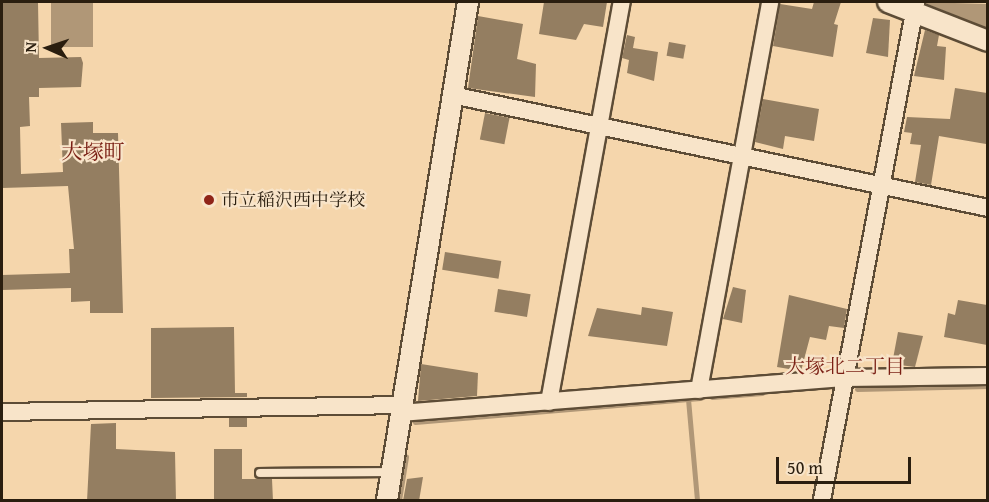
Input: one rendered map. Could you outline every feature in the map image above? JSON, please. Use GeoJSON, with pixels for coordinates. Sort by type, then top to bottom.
{"type":"FeatureCollection","features":[{"type":"Feature","properties":{"kind":"street"},"geometry":{"type":"LineString","coordinates":[[387,501],[468,2]]}},
{"type":"Feature","properties":{"kind":"street"},"geometry":{"type":"LineString","coordinates":[[549,402],[622,2]]}},
{"type":"Feature","properties":{"kind":"street"},"geometry":{"type":"LineString","coordinates":[[699,390],[770,2]]}},
{"type":"Feature","properties":{"kind":"street"},"geometry":{"type":"LineString","coordinates":[[888,2],[915,6],[987,41]]}},
{"type":"Feature","properties":{"kind":"street"},"geometry":{"type":"LineString","coordinates":[[822,501],[915,6]]}},
{"type":"Feature","properties":{"kind":"street"},"geometry":{"type":"LineString","coordinates":[[452,95],[987,208]]}},
{"type":"Feature","properties":{"kind":"street"},"geometry":{"type":"LineString","coordinates":[[2,412],[401,409],[549,402],[844,378],[987,376]]}},
{"type":"Feature","properties":{"kind":"lane"},"geometry":{"type":"LineString","coordinates":[[260,473],[391,472]]}},
{"type":"Feature","properties":{"kind":"shaded area"},"geometry":{"type":"Polygon","coordinates":[[[51,2],[93,2],[93,47],[51,47],[51,2]]]}},
{"type":"Feature","properties":{"kind":"shaded area"},"geometry":{"type":"Polygon","coordinates":[[[922,2],[987,4],[987,28],[922,2]]]}},
{"type":"Feature","properties":{"kind":"building"},"geometry":{"type":"Polygon","coordinates":[[[2,2],[38,2],[39,58],[81,57],[83,63],[81,87],[39,88],[39,97],[29,97],[30,126],[20,127],[21,174],[63,172],[61,123],[93,122],[93,133],[118,133],[123,313],[90,313],[90,301],[71,302],[71,288],[2,290],[2,275],[70,273],[69,249],[74,249],[68,186],[2,188],[2,2]]]}},
{"type":"Feature","properties":{"kind":"building"},"geometry":{"type":"Polygon","coordinates":[[[544,2],[607,2],[603,27],[584,24],[576,40],[539,34],[544,2]]]}},
{"type":"Feature","properties":{"kind":"building"},"geometry":{"type":"Polygon","coordinates":[[[814,2],[841,2],[834,24],[838,25],[833,57],[773,46],[780,4],[812,9],[814,2]]]}},
{"type":"Feature","properties":{"kind":"building"},"geometry":{"type":"Polygon","coordinates":[[[478,16],[523,24],[517,59],[536,64],[535,97],[468,88],[478,16]]]}},
{"type":"Feature","properties":{"kind":"building"},"geometry":{"type":"Polygon","coordinates":[[[873,18],[890,20],[888,57],[866,53],[873,18]]]}},
{"type":"Feature","properties":{"kind":"building"},"geometry":{"type":"Polygon","coordinates":[[[925,30],[939,35],[937,46],[946,47],[944,80],[914,76],[925,30]]]}},
{"type":"Feature","properties":{"kind":"building"},"geometry":{"type":"Polygon","coordinates":[[[627,35],[635,37],[633,48],[658,52],[654,81],[627,73],[629,60],[622,58],[627,35]]]}},
{"type":"Feature","properties":{"kind":"building"},"geometry":{"type":"Polygon","coordinates":[[[669,42],[686,45],[683,59],[667,56],[669,42]]]}},
{"type":"Feature","properties":{"kind":"building"},"geometry":{"type":"Polygon","coordinates":[[[955,88],[987,93],[986,144],[939,136],[931,185],[915,182],[921,145],[910,144],[912,133],[904,132],[907,117],[950,119],[955,88]]]}},
{"type":"Feature","properties":{"kind":"building"},"geometry":{"type":"Polygon","coordinates":[[[763,99],[819,109],[814,141],[785,136],[783,149],[755,142],[763,99]]]}},
{"type":"Feature","properties":{"kind":"building"},"geometry":{"type":"Polygon","coordinates":[[[485,113],[510,118],[504,144],[480,140],[485,113]]]}},
{"type":"Feature","properties":{"kind":"building"},"geometry":{"type":"Polygon","coordinates":[[[445,252],[501,261],[498,279],[442,270],[445,252]]]}},
{"type":"Feature","properties":{"kind":"building"},"geometry":{"type":"Polygon","coordinates":[[[733,287],[746,290],[742,323],[723,319],[733,287]]]}},
{"type":"Feature","properties":{"kind":"building"},"geometry":{"type":"Polygon","coordinates":[[[498,289],[531,294],[527,317],[494,312],[498,289]]]}},
{"type":"Feature","properties":{"kind":"building"},"geometry":{"type":"Polygon","coordinates":[[[789,295],[847,309],[844,328],[829,326],[826,340],[810,337],[801,371],[777,367],[789,295]]]}},
{"type":"Feature","properties":{"kind":"building"},"geometry":{"type":"Polygon","coordinates":[[[958,300],[987,305],[987,345],[944,337],[948,313],[955,315],[958,300]]]}},
{"type":"Feature","properties":{"kind":"building"},"geometry":{"type":"Polygon","coordinates":[[[642,307],[673,312],[667,346],[588,336],[597,308],[641,315],[642,307]]]}},
{"type":"Feature","properties":{"kind":"building"},"geometry":{"type":"Polygon","coordinates":[[[234,327],[235,393],[247,393],[247,397],[151,398],[151,328],[234,327]]]}},
{"type":"Feature","properties":{"kind":"building"},"geometry":{"type":"Polygon","coordinates":[[[898,332],[923,336],[915,367],[892,364],[898,332]]]}},
{"type":"Feature","properties":{"kind":"building"},"geometry":{"type":"Polygon","coordinates":[[[421,364],[478,373],[477,396],[418,401],[421,364]]]}},
{"type":"Feature","properties":{"kind":"building"},"geometry":{"type":"Polygon","coordinates":[[[229,418],[247,418],[247,427],[229,427],[229,418]]]}},
{"type":"Feature","properties":{"kind":"building"},"geometry":{"type":"Polygon","coordinates":[[[116,423],[116,449],[175,452],[176,501],[87,501],[91,424],[116,423]]]}},
{"type":"Feature","properties":{"kind":"building"},"geometry":{"type":"Polygon","coordinates":[[[214,449],[242,449],[242,479],[272,479],[273,501],[214,501],[214,449]]]}},
{"type":"Feature","properties":{"kind":"building"},"geometry":{"type":"Polygon","coordinates":[[[423,477],[419,501],[403,501],[407,479],[423,477]]]}},
{"type":"Feature","properties":{"kind":"waterway"},"geometry":{"type":"LineString","coordinates":[[857,389],[988,386]]}},
{"type":"Feature","properties":{"kind":"waterway"},"geometry":{"type":"LineString","coordinates":[[712,397],[762,393]]}},
{"type":"Feature","properties":{"kind":"waterway"},"geometry":{"type":"LineString","coordinates":[[415,422],[700,398]]}},
{"type":"Feature","properties":{"kind":"waterway"},"geometry":{"type":"LineString","coordinates":[[688,399],[697,500]]}},
{"type":"Feature","properties":{"kind":"waterway"},"geometry":{"type":"LineString","coordinates":[[399,500],[406,457]]}},
{"type":"Feature","properties":{"kind":"place","name":"市立稲沢西中学校"},"geometry":{"type":"Point","coordinates":[209,200]}},
{"type":"Feature","properties":{"kind":"district","name":"大塚町"},"geometry":{"type":"Point","coordinates":[93,152]}},
{"type":"Feature","properties":{"kind":"district","name":"大塚北二丁目"},"geometry":{"type":"Point","coordinates":[845,365]}}]}
